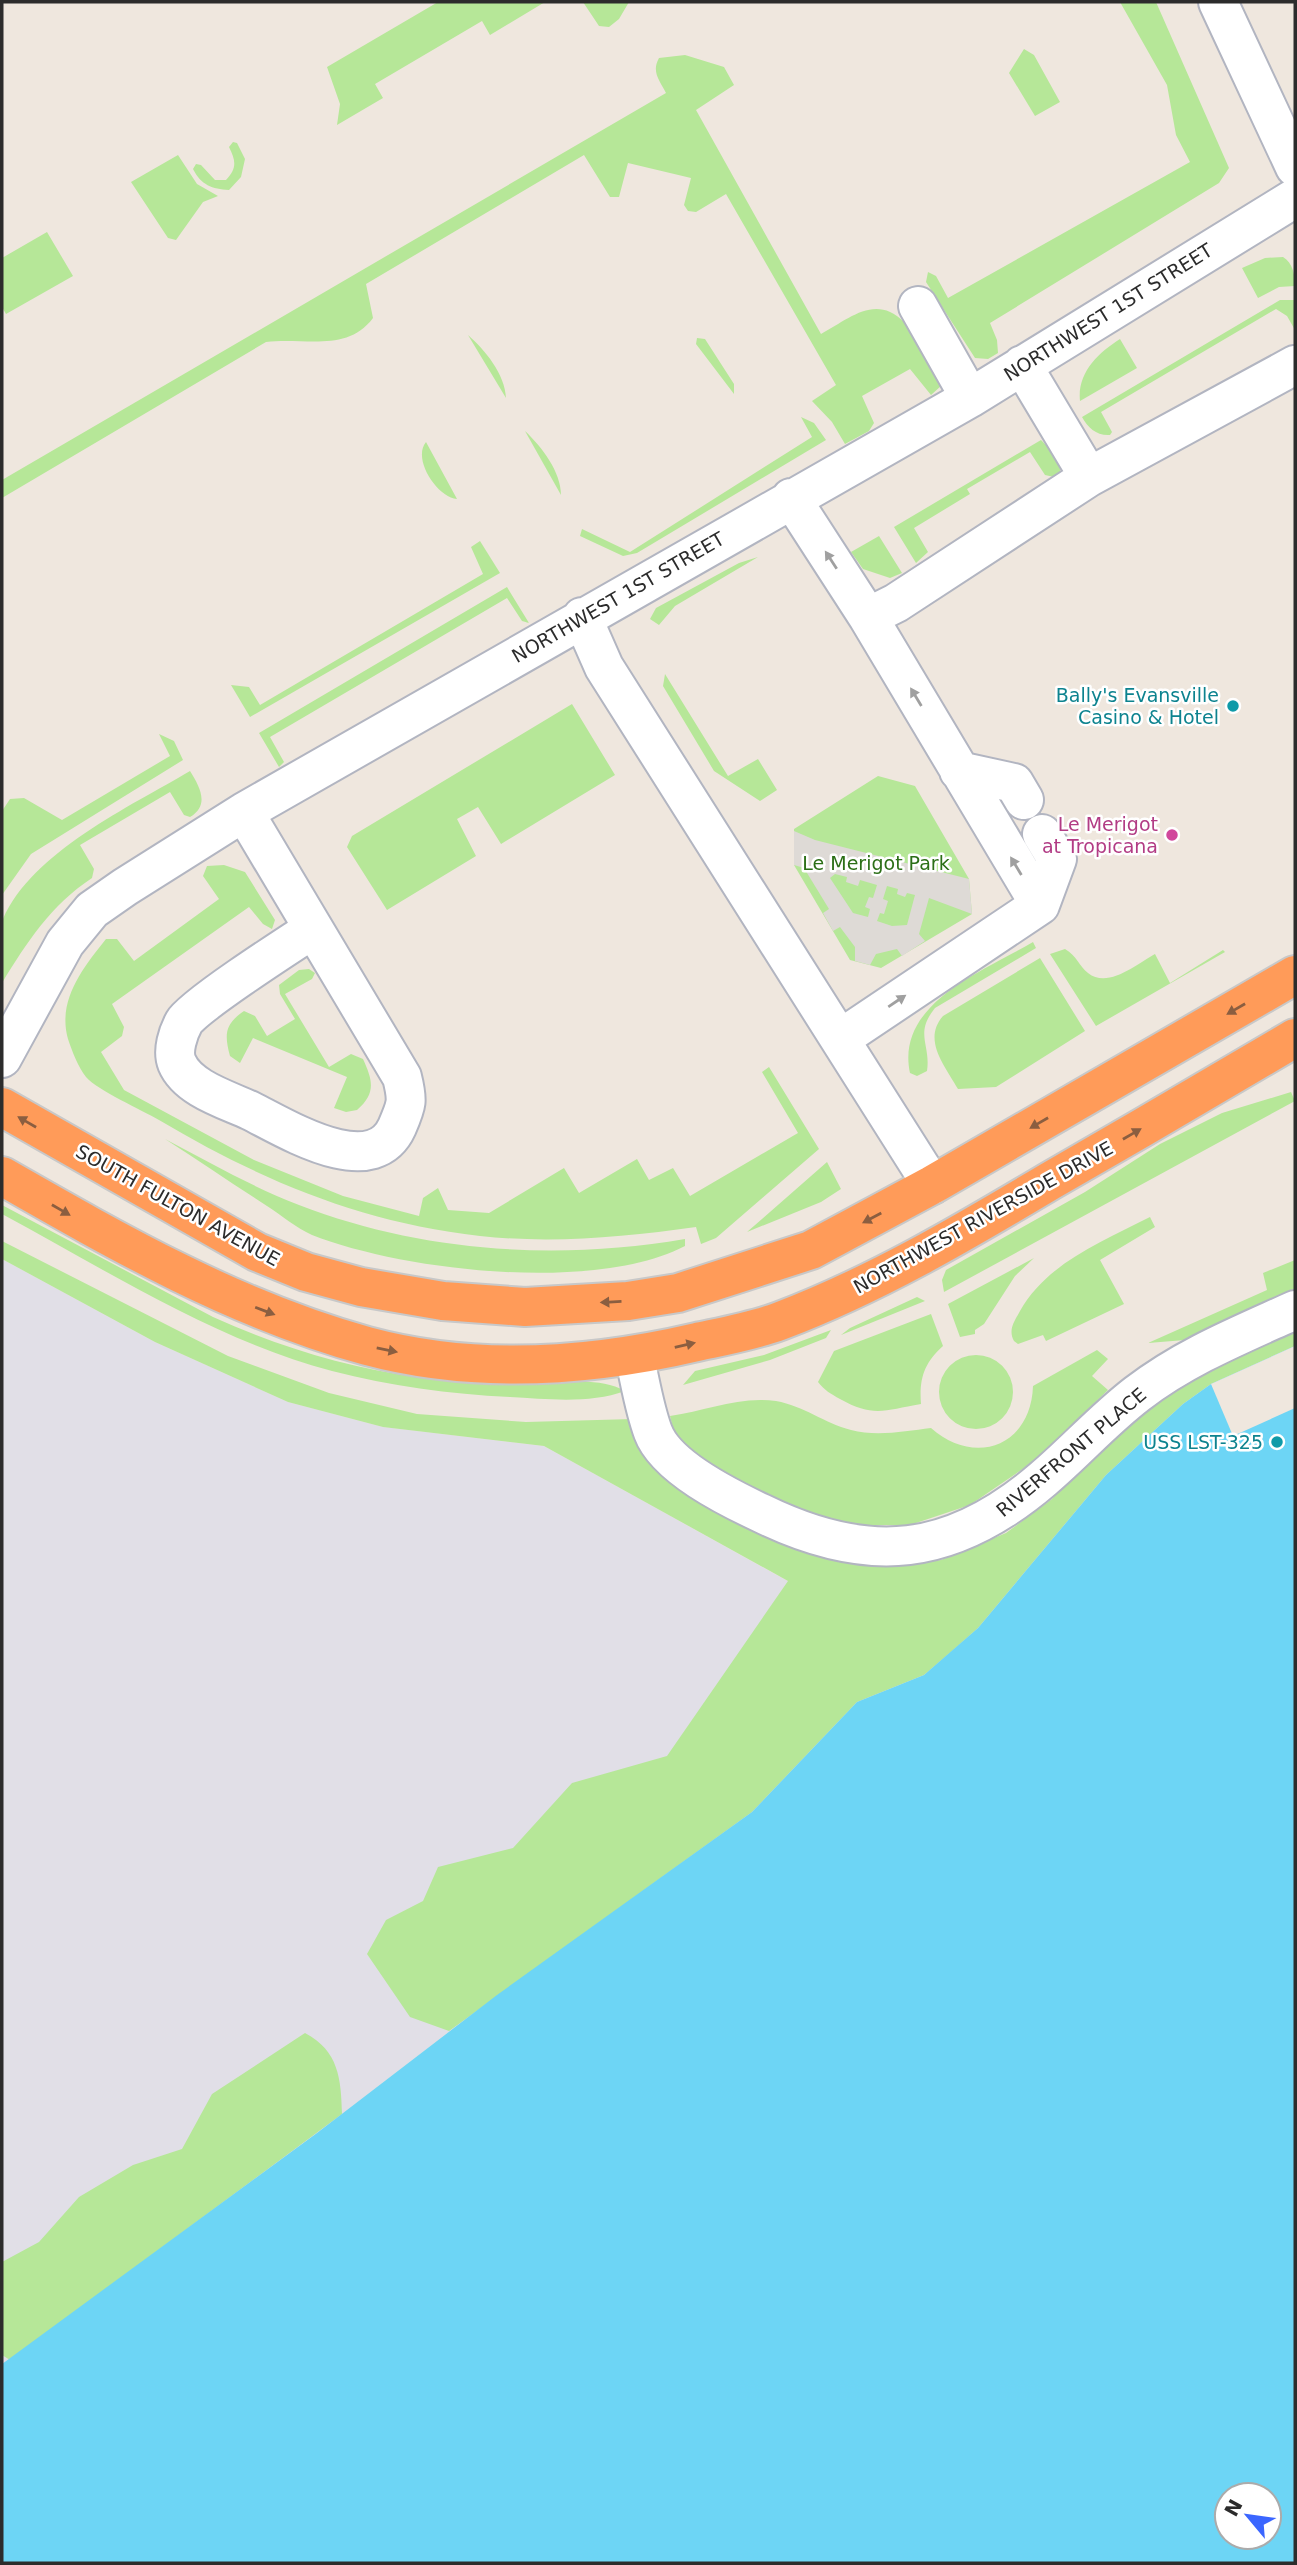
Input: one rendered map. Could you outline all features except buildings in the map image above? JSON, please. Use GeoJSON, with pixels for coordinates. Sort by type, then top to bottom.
{"type":"FeatureCollection","features":[{"type":"Feature","properties":{"kind":"highway"},"geometry":{"type":"LineString","coordinates":[[932,1185],[1295,975]]}},
{"type":"Feature","properties":{"kind":"highway","name":"NORTHWEST RIVERSIDE DRIVE"},"geometry":{"type":"LineString","coordinates":[[2,1176],[187,1278],[267,1312],[322,1331],[368,1346],[428,1358],[482,1363],[566,1364],[634,1355],[775,1322],[866,1284],[972,1227],[1295,1038]]}},
{"type":"Feature","properties":{"kind":"highway","name":"SOUTH FULTON AVENUE"},"geometry":{"type":"LineString","coordinates":[[2,1107],[257,1252],[306,1272],[361,1287],[443,1301],[525,1307],[628,1301],[678,1293],[811,1250],[932,1185]]}},
{"type":"Feature","properties":{"kind":"street"},"geometry":{"type":"LineString","coordinates":[[1218,2],[1295,167]]}},
{"type":"Feature","properties":{"kind":"street","name":"NORTHWEST 1ST STREET"},"geometry":{"type":"LineString","coordinates":[[2,1058],[65,943],[93,910],[244,812],[970,398],[1295,198]]}},
{"type":"Feature","properties":{"kind":"street"},"geometry":{"type":"LineString","coordinates":[[918,306],[970,398]]}},
{"type":"Feature","properties":{"kind":"street"},"geometry":{"type":"LineString","coordinates":[[1022,365],[1089,477]]}},
{"type":"Feature","properties":{"kind":"street"},"geometry":{"type":"LineString","coordinates":[[868,617],[896,603],[1089,477],[1295,365]]}},
{"type":"Feature","properties":{"kind":"street"},"geometry":{"type":"LineString","coordinates":[[791,498],[868,617],[1040,905]]}},
{"type":"Feature","properties":{"kind":"street"},"geometry":{"type":"LineString","coordinates":[[582,617],[604,667],[932,1185]]}},
{"type":"Feature","properties":{"kind":"street"},"geometry":{"type":"LineString","coordinates":[[959,771],[1014,783],[1024,800]]}},
{"type":"Feature","properties":{"kind":"street"},"geometry":{"type":"LineString","coordinates":[[244,812],[402,1077],[408,1101],[403,1114],[391,1139],[369,1151],[338,1151],[280,1125],[189,1080],[176,1062],[176,1044],[185,1019],[313,929]]}},
{"type":"Feature","properties":{"kind":"street"},"geometry":{"type":"LineString","coordinates":[[840,1039],[1040,905],[1057,859],[1042,834]]}},
{"type":"Feature","properties":{"kind":"street","name":"RIVERFRONT PLACE"},"geometry":{"type":"LineString","coordinates":[[634,1355],[653,1434],[668,1455],[691,1474],[745,1506],[814,1535],[874,1547],[905,1548],[952,1536],[990,1520],[1044,1478],[1098,1424],[1186,1360],[1295,1310]]}},
{"type":"Feature","properties":{"kind":"shaded area"},"geometry":{"type":"Polygon","coordinates":[[[794,831],[815,840],[969,879],[972,914],[929,898],[919,934],[925,941],[902,956],[897,949],[876,954],[870,965],[855,961],[855,947],[840,927],[833,931],[823,913],[829,909],[804,868],[794,865],[794,831]],[[835,874],[830,878],[853,913],[868,917],[870,909],[865,907],[869,897],[873,898],[877,885],[860,880],[858,886],[846,882],[847,877],[835,874]],[[887,886],[883,899],[888,901],[884,914],[880,913],[877,921],[892,926],[907,925],[915,895],[907,893],[905,897],[897,894],[898,889],[887,886]]]}},
{"type":"Feature","properties":{"kind":"shaded area"},"geometry":{"type":"Polygon","coordinates":[[[2,1259],[155,1342],[288,1402],[383,1427],[544,1446],[831,1605],[857,1702],[752,1812],[497,1995],[317,2133],[2,2364],[2,1259]]]}},
{"type":"Feature","properties":{"kind":"green space"},"geometry":{"type":"Polygon","coordinates":[[[438,2],[545,2],[490,35],[482,21],[375,84],[383,98],[337,125],[340,104],[327,67],[438,2]]]}},
{"type":"Feature","properties":{"kind":"green space"},"geometry":{"type":"Polygon","coordinates":[[[583,2],[629,2],[619,19],[609,27],[599,26],[583,2]]]}},
{"type":"Feature","properties":{"kind":"green space"},"geometry":{"type":"Polygon","coordinates":[[[1120,2],[1156,2],[1229,168],[1219,183],[990,323],[997,340],[998,353],[988,359],[975,358],[926,282],[928,272],[936,276],[948,298],[1190,162],[1176,135],[1167,85],[1120,2]]]}},
{"type":"Feature","properties":{"kind":"green space"},"geometry":{"type":"Polygon","coordinates":[[[1024,49],[1034,55],[1060,102],[1035,116],[1009,73],[1024,49]]]}},
{"type":"Feature","properties":{"kind":"green space"},"geometry":{"type":"Polygon","coordinates":[[[685,55],[724,67],[734,85],[696,110],[821,334],[851,316],[872,309],[893,314],[904,322],[908,320],[941,373],[941,386],[931,395],[910,369],[862,396],[874,423],[869,431],[845,444],[832,422],[812,401],[836,385],[726,194],[696,212],[688,211],[684,205],[691,178],[628,163],[619,197],[610,197],[584,155],[366,284],[373,318],[351,336],[324,341],[266,342],[2,498],[2,480],[666,93],[656,72],[659,58],[685,55]]]}},
{"type":"Feature","properties":{"kind":"green space"},"geometry":{"type":"Polygon","coordinates":[[[233,142],[237,143],[245,159],[241,177],[229,190],[217,189],[203,182],[193,169],[196,164],[201,165],[215,180],[226,180],[230,176],[234,164],[229,147],[233,142]]]}},
{"type":"Feature","properties":{"kind":"green space"},"geometry":{"type":"Polygon","coordinates":[[[178,155],[197,184],[218,196],[203,202],[176,240],[168,238],[131,182],[178,155]]]}},
{"type":"Feature","properties":{"kind":"green space"},"geometry":{"type":"Polygon","coordinates":[[[47,232],[73,276],[6,314],[2,307],[2,258],[47,232]]]}},
{"type":"Feature","properties":{"kind":"green space"},"geometry":{"type":"Polygon","coordinates":[[[1283,257],[1293,270],[1295,286],[1279,287],[1258,298],[1242,268],[1265,258],[1283,257]]]}},
{"type":"Feature","properties":{"kind":"green space"},"geometry":{"type":"Polygon","coordinates":[[[1280,300],[1295,300],[1295,330],[1287,316],[1276,309],[1101,412],[1112,432],[1110,435],[1097,433],[1084,421],[1082,417],[1280,300]]]}},
{"type":"Feature","properties":{"kind":"green space"},"geometry":{"type":"Polygon","coordinates":[[[468,335],[493,363],[502,380],[506,398],[468,335]]]}},
{"type":"Feature","properties":{"kind":"green space"},"geometry":{"type":"Polygon","coordinates":[[[697,338],[705,339],[734,384],[734,394],[696,344],[697,338]]]}},
{"type":"Feature","properties":{"kind":"green space"},"geometry":{"type":"Polygon","coordinates":[[[1120,339],[1137,368],[1080,401],[1082,381],[1091,365],[1120,339]]]}},
{"type":"Feature","properties":{"kind":"green space"},"geometry":{"type":"Polygon","coordinates":[[[801,417],[814,423],[826,440],[637,553],[623,556],[580,536],[582,529],[630,552],[812,437],[801,417]]]}},
{"type":"Feature","properties":{"kind":"green space"},"geometry":{"type":"Polygon","coordinates":[[[525,431],[549,460],[558,478],[561,495],[525,431]]]}},
{"type":"Feature","properties":{"kind":"green space"},"geometry":{"type":"Polygon","coordinates":[[[1041,440],[1057,460],[1060,474],[1054,477],[1045,475],[1030,452],[967,489],[970,494],[914,528],[928,552],[916,563],[894,527],[1041,440]]]}},
{"type":"Feature","properties":{"kind":"green space"},"geometry":{"type":"Polygon","coordinates":[[[426,442],[457,499],[442,492],[424,467],[422,449],[426,442]]]}},
{"type":"Feature","properties":{"kind":"green space"},"geometry":{"type":"Polygon","coordinates":[[[879,536],[902,573],[890,578],[863,569],[851,552],[879,536]]]}},
{"type":"Feature","properties":{"kind":"green space"},"geometry":{"type":"Polygon","coordinates":[[[480,541],[500,573],[250,717],[231,685],[249,687],[260,705],[483,574],[471,547],[480,541]]]}},
{"type":"Feature","properties":{"kind":"green space"},"geometry":{"type":"Polygon","coordinates":[[[758,557],[675,606],[659,625],[650,619],[656,608],[739,563],[758,557]]]}},
{"type":"Feature","properties":{"kind":"green space"},"geometry":{"type":"Polygon","coordinates":[[[507,587],[529,623],[522,621],[507,598],[270,737],[284,762],[279,767],[259,733],[507,587]]]}},
{"type":"Feature","properties":{"kind":"green space"},"geometry":{"type":"Polygon","coordinates":[[[665,674],[728,776],[758,759],[777,790],[760,801],[714,771],[663,686],[665,674]]]}},
{"type":"Feature","properties":{"kind":"green space"},"geometry":{"type":"Polygon","coordinates":[[[572,704],[615,775],[501,844],[478,807],[457,819],[476,856],[387,910],[347,847],[352,836],[572,704]]]}},
{"type":"Feature","properties":{"kind":"green space"},"geometry":{"type":"Polygon","coordinates":[[[159,734],[174,741],[183,760],[31,854],[2,895],[2,811],[10,799],[24,798],[62,820],[170,756],[159,734]]]}},
{"type":"Feature","properties":{"kind":"green space"},"geometry":{"type":"Polygon","coordinates":[[[190,771],[200,789],[201,801],[200,807],[190,817],[184,815],[170,792],[80,845],[94,869],[92,878],[52,912],[2,983],[3,919],[17,895],[36,873],[85,833],[190,771]]]}},
{"type":"Feature","properties":{"kind":"green space","name":"Le Merigot Park"},"geometry":{"type":"Polygon","coordinates":[[[878,776],[915,786],[969,879],[972,914],[881,968],[850,960],[794,865],[794,829],[878,776]]]}},
{"type":"Feature","properties":{"kind":"green space"},"geometry":{"type":"Polygon","coordinates":[[[224,865],[245,872],[275,920],[272,929],[263,924],[249,907],[112,1004],[124,1027],[122,1036],[101,1052],[124,1090],[254,1160],[343,1196],[419,1216],[423,1198],[438,1188],[448,1210],[489,1213],[564,1168],[579,1193],[637,1159],[649,1180],[673,1168],[690,1196],[798,1133],[762,1072],[769,1067],[819,1149],[716,1238],[701,1244],[696,1227],[561,1239],[480,1236],[436,1229],[394,1221],[313,1196],[236,1162],[109,1094],[92,1082],[83,1073],[76,1059],[66,1025],[66,1011],[74,985],[106,939],[117,939],[134,961],[219,899],[203,876],[207,866],[224,865]]]}},
{"type":"Feature","properties":{"kind":"green space"},"geometry":{"type":"Polygon","coordinates":[[[1033,942],[1036,948],[935,1008],[924,1032],[927,1071],[917,1076],[910,1073],[909,1048],[916,1027],[929,1008],[969,978],[1033,942]]]}},
{"type":"Feature","properties":{"kind":"green space"},"geometry":{"type":"Polygon","coordinates":[[[1065,949],[1088,973],[1104,978],[1131,969],[1155,954],[1170,983],[1223,950],[1225,952],[1096,1026],[1050,954],[1065,949]]]}},
{"type":"Feature","properties":{"kind":"green space"},"geometry":{"type":"Polygon","coordinates":[[[1040,958],[1085,1031],[996,1087],[958,1089],[935,1044],[937,1025],[943,1016],[1040,958]]]}},
{"type":"Feature","properties":{"kind":"green space"},"geometry":{"type":"Polygon","coordinates":[[[309,969],[315,973],[312,979],[285,994],[329,1067],[351,1054],[363,1059],[371,1086],[367,1098],[357,1110],[346,1112],[334,1108],[347,1077],[253,1038],[240,1063],[230,1056],[228,1030],[233,1020],[244,1011],[255,1016],[267,1036],[295,1019],[280,994],[279,985],[299,970],[309,969]]]}},
{"type":"Feature","properties":{"kind":"green space"},"geometry":{"type":"Polygon","coordinates":[[[1291,1092],[1295,1101],[944,1292],[942,1280],[946,1270],[1085,1192],[1160,1144],[1222,1113],[1291,1092]]]}},
{"type":"Feature","properties":{"kind":"green space"},"geometry":{"type":"Polygon","coordinates":[[[165,1139],[282,1198],[345,1221],[393,1233],[489,1248],[587,1250],[685,1239],[685,1246],[647,1260],[602,1269],[552,1273],[499,1272],[396,1259],[351,1248],[306,1232],[165,1139]]]}},
{"type":"Feature","properties":{"kind":"green space"},"geometry":{"type":"Polygon","coordinates":[[[827,1162],[841,1189],[821,1202],[747,1232],[827,1162]]]}},
{"type":"Feature","properties":{"kind":"green space"},"geometry":{"type":"Polygon","coordinates":[[[2,1205],[213,1317],[313,1354],[365,1368],[443,1380],[520,1385],[587,1382],[601,1383],[625,1391],[583,1399],[487,1396],[398,1385],[332,1371],[289,1358],[204,1323],[2,1214],[2,1205]]]}},
{"type":"Feature","properties":{"kind":"green space"},"geometry":{"type":"Polygon","coordinates":[[[1150,1217],[1155,1227],[1100,1260],[1124,1304],[1046,1341],[1043,1335],[1018,1344],[1014,1341],[1012,1330],[1020,1311],[1045,1279],[1078,1255],[1150,1217]]]}},
{"type":"Feature","properties":{"kind":"green space"},"geometry":{"type":"Polygon","coordinates":[[[2,1241],[228,1356],[329,1393],[417,1414],[526,1422],[633,1419],[835,1556],[891,1566],[941,1560],[1006,1533],[1052,1499],[1095,1452],[1202,1356],[1185,1340],[1148,1343],[1267,1290],[1263,1273],[1295,1260],[1295,1346],[1211,1384],[1183,1404],[1106,1475],[978,1628],[924,1675],[857,1702],[752,1812],[449,2031],[410,2017],[367,1954],[386,1920],[423,1901],[438,1867],[513,1848],[572,1783],[667,1756],[788,1581],[544,1446],[383,1427],[288,1402],[155,1342],[2,1259],[2,1241]]]}},
{"type":"Feature","properties":{"kind":"green space"},"geometry":{"type":"Polygon","coordinates":[[[1034,1258],[1015,1276],[984,1324],[975,1330],[975,1334],[960,1337],[948,1304],[1034,1258]]]}},
{"type":"Feature","properties":{"kind":"green space"},"geometry":{"type":"Polygon","coordinates":[[[917,1297],[925,1301],[841,1335],[850,1328],[917,1297]]]}},
{"type":"Feature","properties":{"kind":"green space"},"geometry":{"type":"Polygon","coordinates":[[[931,1314],[943,1346],[924,1372],[921,1404],[871,1411],[852,1405],[825,1390],[818,1382],[834,1351],[931,1314]]]}},
{"type":"Feature","properties":{"kind":"green space"},"geometry":{"type":"Polygon","coordinates":[[[831,1330],[826,1338],[770,1360],[683,1385],[695,1371],[764,1355],[831,1330]]]}},
{"type":"Feature","properties":{"kind":"green space"},"geometry":{"type":"Polygon","coordinates":[[[1097,1350],[1108,1359],[1092,1376],[1108,1390],[1033,1462],[970,1505],[910,1525],[841,1525],[807,1516],[704,1464],[675,1437],[670,1416],[735,1402],[776,1401],[851,1430],[881,1433],[931,1428],[948,1440],[982,1448],[998,1444],[1011,1436],[1022,1423],[1030,1407],[1033,1386],[1097,1350]]]}},
{"type":"Feature","properties":{"kind":"green space"},"geometry":{"type":"Polygon","coordinates":[[[976,1355],[997,1361],[1007,1371],[1013,1392],[1007,1413],[997,1423],[976,1429],[955,1423],[945,1413],[939,1392],[945,1371],[955,1361],[976,1355]]]}},
{"type":"Feature","properties":{"kind":"green space"},"geometry":{"type":"Polygon","coordinates":[[[305,2033],[325,2048],[336,2067],[341,2089],[342,2114],[10,2360],[2,2355],[2,2262],[39,2242],[79,2197],[133,2165],[182,2149],[212,2094],[305,2033]]]}},
{"type":"Feature","properties":{"kind":"water"},"geometry":{"type":"Polygon","coordinates":[[[1295,1346],[1295,2563],[2,2563],[2,2364],[317,2133],[497,1995],[752,1812],[857,1702],[924,1675],[978,1628],[1106,1475],[1183,1404],[1211,1384],[1295,1346]]]}},
{"type":"Feature","properties":{"kind":"pier"},"geometry":{"type":"Polygon","coordinates":[[[1295,1346],[1295,1408],[1233,1436],[1211,1384],[1295,1346]]]}},
{"type":"Feature","properties":{"kind":"place","name":"Bally's Evansville Casino & Hotel"},"geometry":{"type":"Point","coordinates":[1233,706]}},
{"type":"Feature","properties":{"kind":"place","name":"Le Merigot at Tropicana"},"geometry":{"type":"Point","coordinates":[1172,835]}},
{"type":"Feature","properties":{"kind":"place","name":"USS LST-325"},"geometry":{"type":"Point","coordinates":[1277,1442]}}]}
